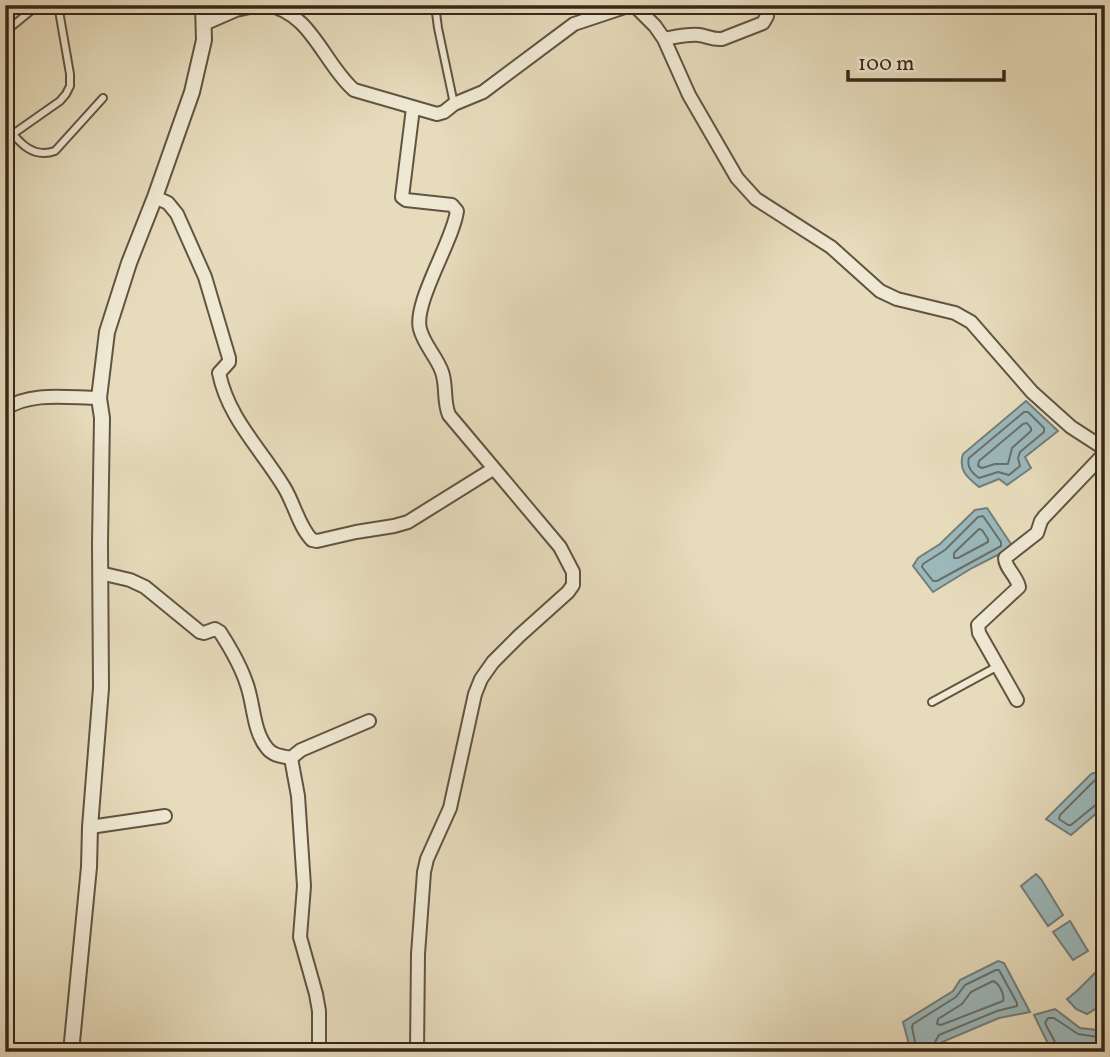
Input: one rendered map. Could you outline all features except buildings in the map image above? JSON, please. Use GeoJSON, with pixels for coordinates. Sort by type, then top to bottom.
{"type":"FeatureCollection","features":[{"type":"Feature","properties":{"kind":"street"},"geometry":{"type":"LineString","coordinates":[[71,1052],[86,904],[101,688],[102,418],[99,398],[107,332],[129,263],[192,92],[204,40],[203,5]]}},
{"type":"Feature","properties":{"kind":"street"},"geometry":{"type":"LineString","coordinates":[[204,24],[236,10],[258,5]]}},
{"type":"Feature","properties":{"kind":"street"},"geometry":{"type":"LineString","coordinates":[[267,5],[284,9],[298,20],[320,45],[344,82],[354,90],[437,114],[488,89],[574,24],[633,5],[655,26],[664,39],[689,95],[737,178],[749,192],[831,247],[880,291],[897,299],[955,313],[971,321],[1032,392],[1070,427],[1104,447],[1044,517],[1040,531],[1005,558],[1019,587],[981,621],[977,629],[1017,700]]}},
{"type":"Feature","properties":{"kind":"street"},"geometry":{"type":"LineString","coordinates":[[664,39],[696,35],[722,39],[763,23],[767,16],[763,5]]}},
{"type":"Feature","properties":{"kind":"street"},"geometry":{"type":"LineString","coordinates":[[413,108],[402,197],[406,200],[452,205],[457,211],[420,313],[420,331],[442,372],[449,415],[560,547],[570,564],[574,580],[568,592],[493,662],[481,679],[475,694],[450,808],[427,859],[424,872],[418,954],[417,1052]]}},
{"type":"Feature","properties":{"kind":"street"},"geometry":{"type":"LineString","coordinates":[[155,197],[173,207],[205,277],[229,358],[229,362],[219,373],[233,412],[285,488],[312,540],[408,522],[494,469]]}},
{"type":"Feature","properties":{"kind":"street"},"geometry":{"type":"LineString","coordinates":[[5,409],[14,403],[34,398],[99,398]]}},
{"type":"Feature","properties":{"kind":"street"},"geometry":{"type":"LineString","coordinates":[[100,573],[130,580],[145,587],[200,632],[215,629],[220,632],[237,659],[248,687],[264,745],[276,755],[291,758],[301,750],[369,721]]}},
{"type":"Feature","properties":{"kind":"street"},"geometry":{"type":"LineString","coordinates":[[291,758],[298,796],[304,886],[300,937],[317,1002],[320,1024],[319,1052]]}},
{"type":"Feature","properties":{"kind":"street"},"geometry":{"type":"LineString","coordinates":[[90,827],[165,817]]}},
{"type":"Feature","properties":{"kind":"lane"},"geometry":{"type":"LineString","coordinates":[[5,33],[38,5]]}},
{"type":"Feature","properties":{"kind":"lane"},"geometry":{"type":"LineString","coordinates":[[13,134],[60,101],[70,86],[58,5]]}},
{"type":"Feature","properties":{"kind":"lane"},"geometry":{"type":"LineString","coordinates":[[435,5],[454,104]]}},
{"type":"Feature","properties":{"kind":"lane"},"geometry":{"type":"LineString","coordinates":[[5,125],[28,148],[47,154],[55,151],[103,98]]}},
{"type":"Feature","properties":{"kind":"lane"},"geometry":{"type":"LineString","coordinates":[[932,702],[998,666]]}},
{"type":"Feature","properties":{"kind":"water"},"geometry":{"type":"Polygon","coordinates":[[[1026,401],[1058,431],[1025,457],[1031,468],[1007,485],[999,479],[979,487],[963,469],[963,454],[1026,401]]]}},
{"type":"Feature","properties":{"kind":"water"},"geometry":{"type":"Polygon","coordinates":[[[987,508],[1013,547],[933,592],[913,566],[918,558],[940,544],[975,510],[987,508]]]}},
{"type":"Feature","properties":{"kind":"water"},"geometry":{"type":"Polygon","coordinates":[[[1105,771],[1105,806],[1071,835],[1046,819],[1091,774],[1105,771]]]}},
{"type":"Feature","properties":{"kind":"water"},"geometry":{"type":"Polygon","coordinates":[[[1036,874],[1063,915],[1048,926],[1021,886],[1036,874]]]}},
{"type":"Feature","properties":{"kind":"water"},"geometry":{"type":"Polygon","coordinates":[[[1070,921],[1088,951],[1073,960],[1053,932],[1070,921]]]}},
{"type":"Feature","properties":{"kind":"water"},"geometry":{"type":"Polygon","coordinates":[[[998,961],[1004,963],[1030,1012],[999,1018],[942,1042],[944,1052],[911,1052],[903,1022],[953,991],[960,980],[998,961]]]}},
{"type":"Feature","properties":{"kind":"water"},"geometry":{"type":"Polygon","coordinates":[[[1105,963],[1105,1003],[1087,1014],[1076,1009],[1067,999],[1105,963]]]}},
{"type":"Feature","properties":{"kind":"water"},"geometry":{"type":"Polygon","coordinates":[[[1055,1009],[1080,1028],[1105,1031],[1105,1052],[1052,1052],[1034,1015],[1055,1009]]]}}]}
